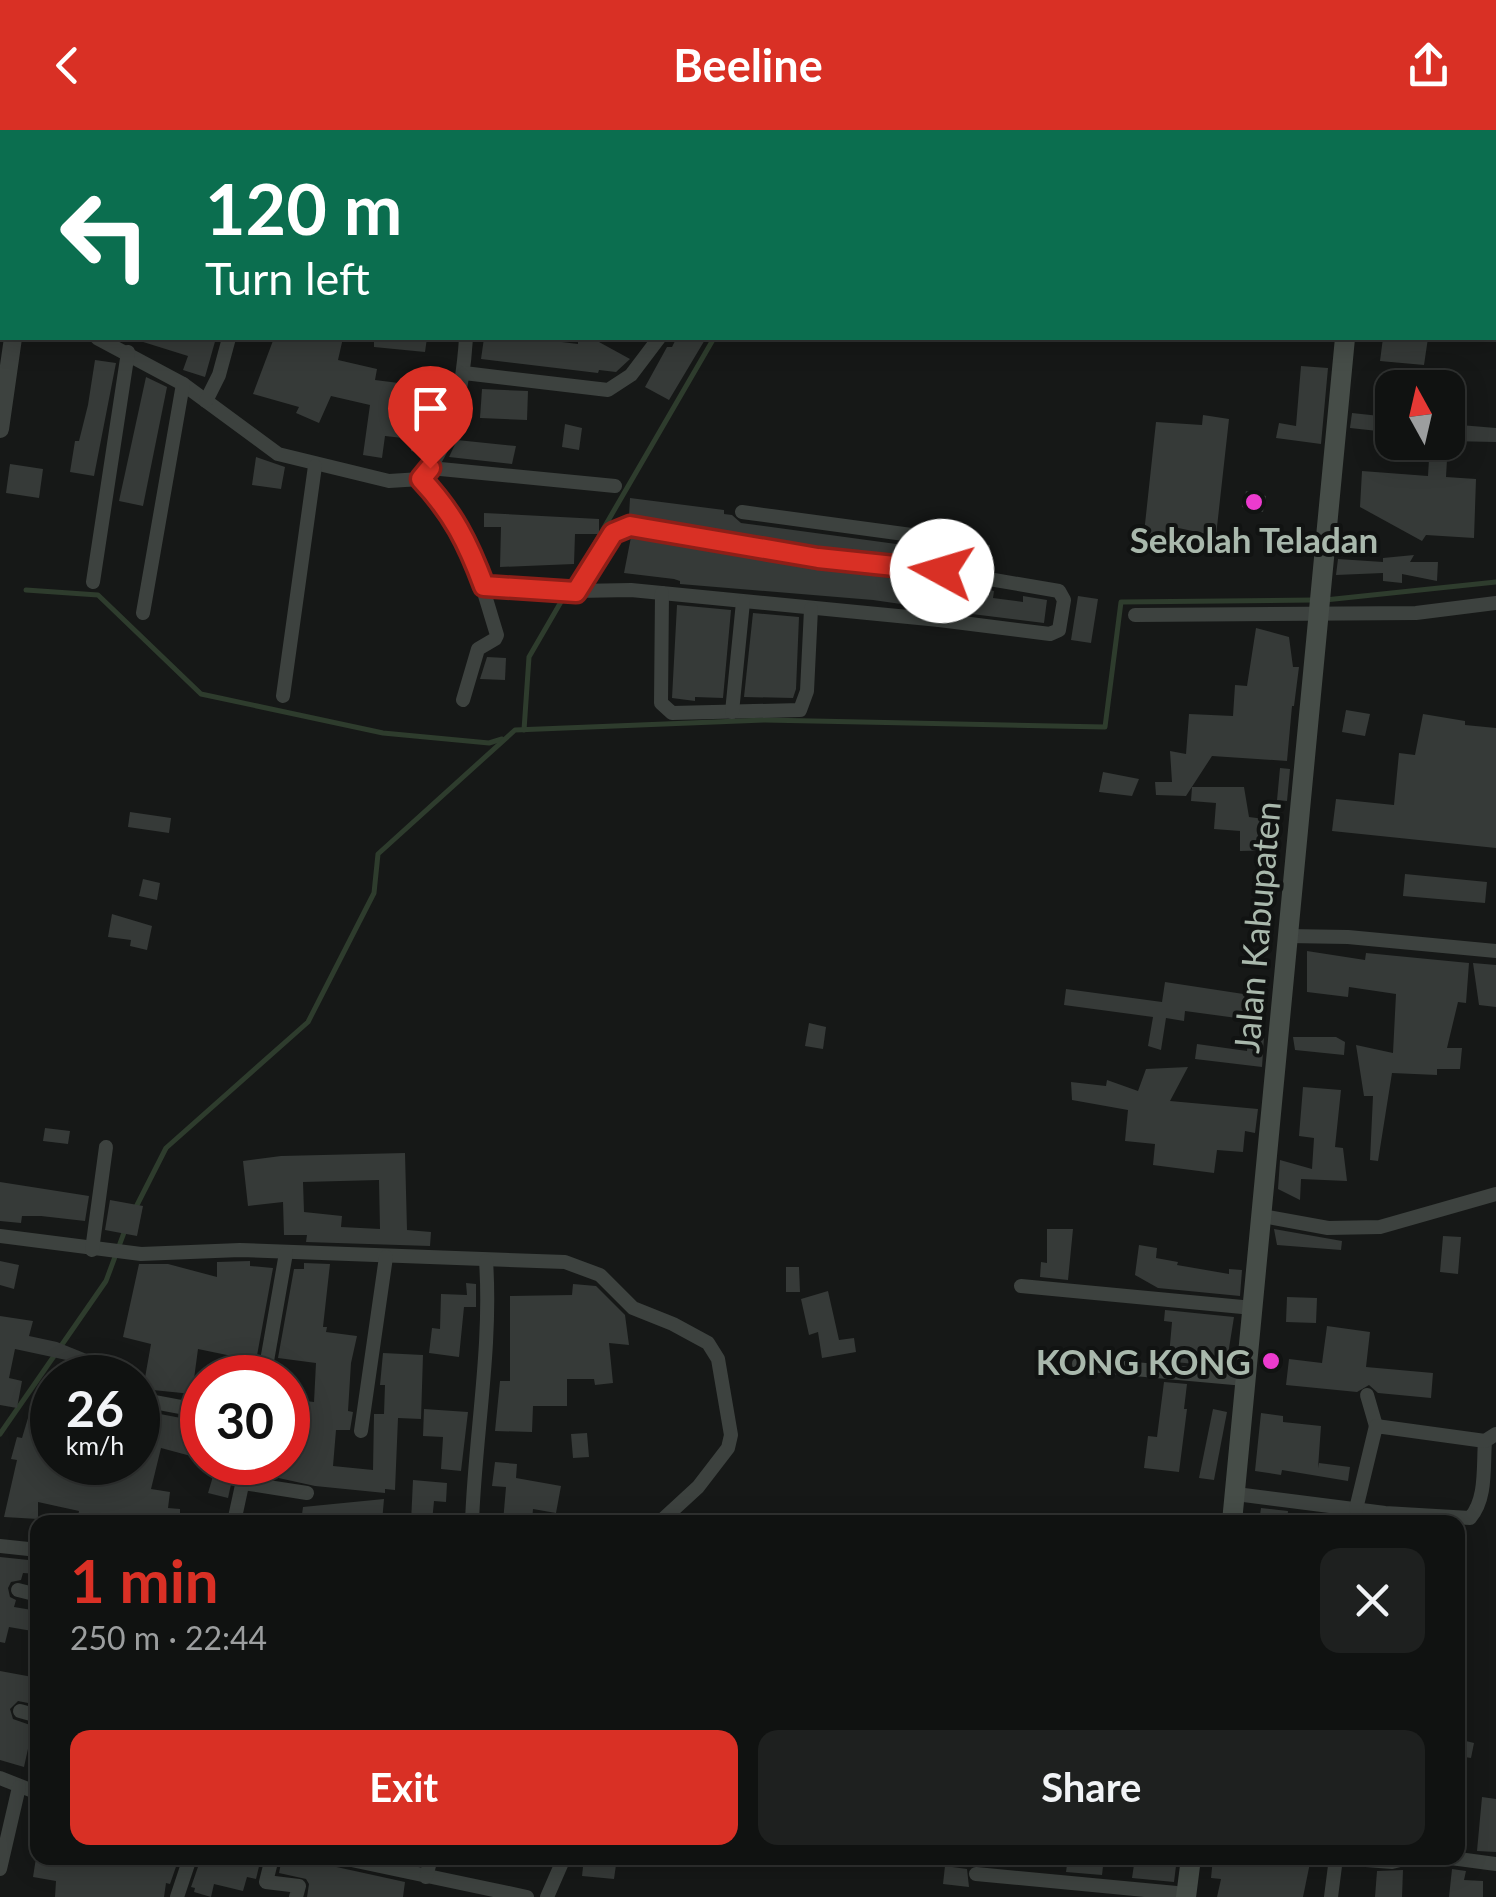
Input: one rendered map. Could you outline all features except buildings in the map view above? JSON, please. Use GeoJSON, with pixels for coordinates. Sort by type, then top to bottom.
{"type":"FeatureCollection","features":[{"type":"Feature","properties":{"kind":"main road","name":"Jalan Kabupaten"},"geometry":{"type":"LineString","coordinates":[[1233,1515],[1345,340]]}},
{"type":"Feature","properties":{"kind":"main road"},"geometry":{"type":"LineString","coordinates":[[1187,1896],[1190,1865]]}},
{"type":"Feature","properties":{"kind":"street"},"geometry":{"type":"LineString","coordinates":[[0,429],[12,340]]}},
{"type":"Feature","properties":{"kind":"street"},"geometry":{"type":"LineString","coordinates":[[107,340],[183,384],[262,446],[315,466],[389,482],[425,473],[615,486]]}},
{"type":"Feature","properties":{"kind":"street"},"geometry":{"type":"LineString","coordinates":[[206,402],[229,340]]}},
{"type":"Feature","properties":{"kind":"street"},"geometry":{"type":"LineString","coordinates":[[425,473],[440,453],[464,372],[466,340]]}},
{"type":"Feature","properties":{"kind":"street"},"geometry":{"type":"LineString","coordinates":[[647,340],[647,354]]}},
{"type":"Feature","properties":{"kind":"street"},"geometry":{"type":"LineString","coordinates":[[464,372],[608,390],[631,374],[658,340]]}},
{"type":"Feature","properties":{"kind":"street"},"geometry":{"type":"LineString","coordinates":[[94,582],[128,352]]}},
{"type":"Feature","properties":{"kind":"street"},"geometry":{"type":"LineString","coordinates":[[144,613],[183,384]]}},
{"type":"Feature","properties":{"kind":"street"},"geometry":{"type":"LineString","coordinates":[[283,696],[315,466]]}},
{"type":"Feature","properties":{"kind":"street"},"geometry":{"type":"LineString","coordinates":[[425,473],[469,545],[497,637],[478,649],[464,700]]}},
{"type":"Feature","properties":{"kind":"street"},"geometry":{"type":"LineString","coordinates":[[742,512],[941,539],[944,548],[938,620]]}},
{"type":"Feature","properties":{"kind":"street"},"geometry":{"type":"LineString","coordinates":[[484,586],[566,591],[631,590],[1050,634],[1059,630],[1064,600],[1058,591],[942,571],[818,558],[630,526],[613,533],[566,591]]}},
{"type":"Feature","properties":{"kind":"street"},"geometry":{"type":"LineString","coordinates":[[662,593],[660,703],[672,713],[800,710],[807,690],[810,609]]}},
{"type":"Feature","properties":{"kind":"street"},"geometry":{"type":"LineString","coordinates":[[732,712],[743,602]]}},
{"type":"Feature","properties":{"kind":"street"},"geometry":{"type":"LineString","coordinates":[[1134,615],[1320,605],[1416,613],[1496,603]]}},
{"type":"Feature","properties":{"kind":"street"},"geometry":{"type":"LineString","coordinates":[[1288,936],[1348,936],[1496,952]]}},
{"type":"Feature","properties":{"kind":"street"},"geometry":{"type":"LineString","coordinates":[[97,1251],[106,1146]]}},
{"type":"Feature","properties":{"kind":"street"},"geometry":{"type":"LineString","coordinates":[[1263,1216],[1328,1228],[1380,1227],[1496,1194]]}},
{"type":"Feature","properties":{"kind":"street"},"geometry":{"type":"LineString","coordinates":[[0,1236],[141,1254],[240,1250],[564,1262],[600,1275],[633,1308],[708,1343],[718,1359],[731,1435],[728,1448],[698,1487],[668,1515]]}},
{"type":"Feature","properties":{"kind":"street"},"geometry":{"type":"LineString","coordinates":[[268,1355],[286,1253]]}},
{"type":"Feature","properties":{"kind":"street"},"geometry":{"type":"LineString","coordinates":[[361,1431],[386,1257]]}},
{"type":"Feature","properties":{"kind":"street"},"geometry":{"type":"LineString","coordinates":[[472,1515],[485,1340],[486,1260]]}},
{"type":"Feature","properties":{"kind":"street"},"geometry":{"type":"LineString","coordinates":[[1021,1286],[1253,1308]]}},
{"type":"Feature","properties":{"kind":"street"},"geometry":{"type":"LineString","coordinates":[[1080,1364],[1246,1380]]}},
{"type":"Feature","properties":{"kind":"street"},"geometry":{"type":"LineString","coordinates":[[1356,1509],[1376,1426],[1367,1395]]}},
{"type":"Feature","properties":{"kind":"street"},"geometry":{"type":"LineString","coordinates":[[1376,1426],[1490,1438],[1478,1509],[1465,1518]]}},
{"type":"Feature","properties":{"kind":"street"},"geometry":{"type":"LineString","coordinates":[[236,1515],[243,1485]]}},
{"type":"Feature","properties":{"kind":"street"},"geometry":{"type":"LineString","coordinates":[[256,1485],[307,1493]]}},
{"type":"Feature","properties":{"kind":"street"},"geometry":{"type":"LineString","coordinates":[[1236,1494],[1356,1509],[1375,1515]]}},
{"type":"Feature","properties":{"kind":"street"},"geometry":{"type":"LineString","coordinates":[[0,1546],[30,1549]]}},
{"type":"Feature","properties":{"kind":"street"},"geometry":{"type":"LineString","coordinates":[[18,1590],[30,1593]]}},
{"type":"Feature","properties":{"kind":"street"},"geometry":{"type":"LineString","coordinates":[[20,1711],[30,1714]]}},
{"type":"Feature","properties":{"kind":"street"},"geometry":{"type":"LineString","coordinates":[[0,1778],[30,1790]]}},
{"type":"Feature","properties":{"kind":"street"},"geometry":{"type":"LineString","coordinates":[[0,1870],[19,1787]]}},
{"type":"Feature","properties":{"kind":"street"},"geometry":{"type":"LineString","coordinates":[[1465,1860],[1496,1864]]}},
{"type":"Feature","properties":{"kind":"street"},"geometry":{"type":"LineString","coordinates":[[177,1897],[188,1865]]}},
{"type":"Feature","properties":{"kind":"street"},"geometry":{"type":"LineString","coordinates":[[270,1865],[266,1882],[299,1886],[296,1897]]}},
{"type":"Feature","properties":{"kind":"street"},"geometry":{"type":"LineString","coordinates":[[373,1865],[527,1897]]}},
{"type":"Feature","properties":{"kind":"street"},"geometry":{"type":"LineString","coordinates":[[426,1877],[429,1865]]}},
{"type":"Feature","properties":{"kind":"street"},"geometry":{"type":"LineString","coordinates":[[547,1897],[561,1865]]}},
{"type":"Feature","properties":{"kind":"street"},"geometry":{"type":"LineString","coordinates":[[1331,1897],[1337,1865]]}},
{"type":"Feature","properties":{"kind":"street"},"geometry":{"type":"LineString","coordinates":[[976,1874],[1187,1896]]}},
{"type":"Feature","properties":{"kind":"waterway"},"geometry":{"type":"LineString","coordinates":[[524,730],[529,657],[713,340]]}},
{"type":"Feature","properties":{"kind":"waterway"},"geometry":{"type":"LineString","coordinates":[[1325,600],[1496,582]]}},
{"type":"Feature","properties":{"kind":"waterway"},"geometry":{"type":"LineString","coordinates":[[26,590],[98,595],[201,694],[383,733],[489,743],[502,739]]}},
{"type":"Feature","properties":{"kind":"waterway"},"geometry":{"type":"LineString","coordinates":[[136,1207],[166,1148],[308,1022],[374,893],[378,854],[515,730],[765,720],[1105,727],[1121,602],[1314,600]]}},
{"type":"Feature","properties":{"kind":"waterway"},"geometry":{"type":"LineString","coordinates":[[0,1434],[106,1281],[125,1230]]}},
{"type":"Feature","properties":{"kind":"place","name":"Sekolah Teladan"},"geometry":{"type":"Point","coordinates":[1254,502]}},
{"type":"Feature","properties":{"kind":"place","name":"KONG KONG"},"geometry":{"type":"Point","coordinates":[1271,1361]}},
{"type":"Feature","properties":{"kind":"route"},"geometry":{"type":"LineString","coordinates":[[430,468],[421,479],[443,503],[469,545],[484,586],[576,592],[613,533],[630,526],[818,558],[942,571]]}}]}
